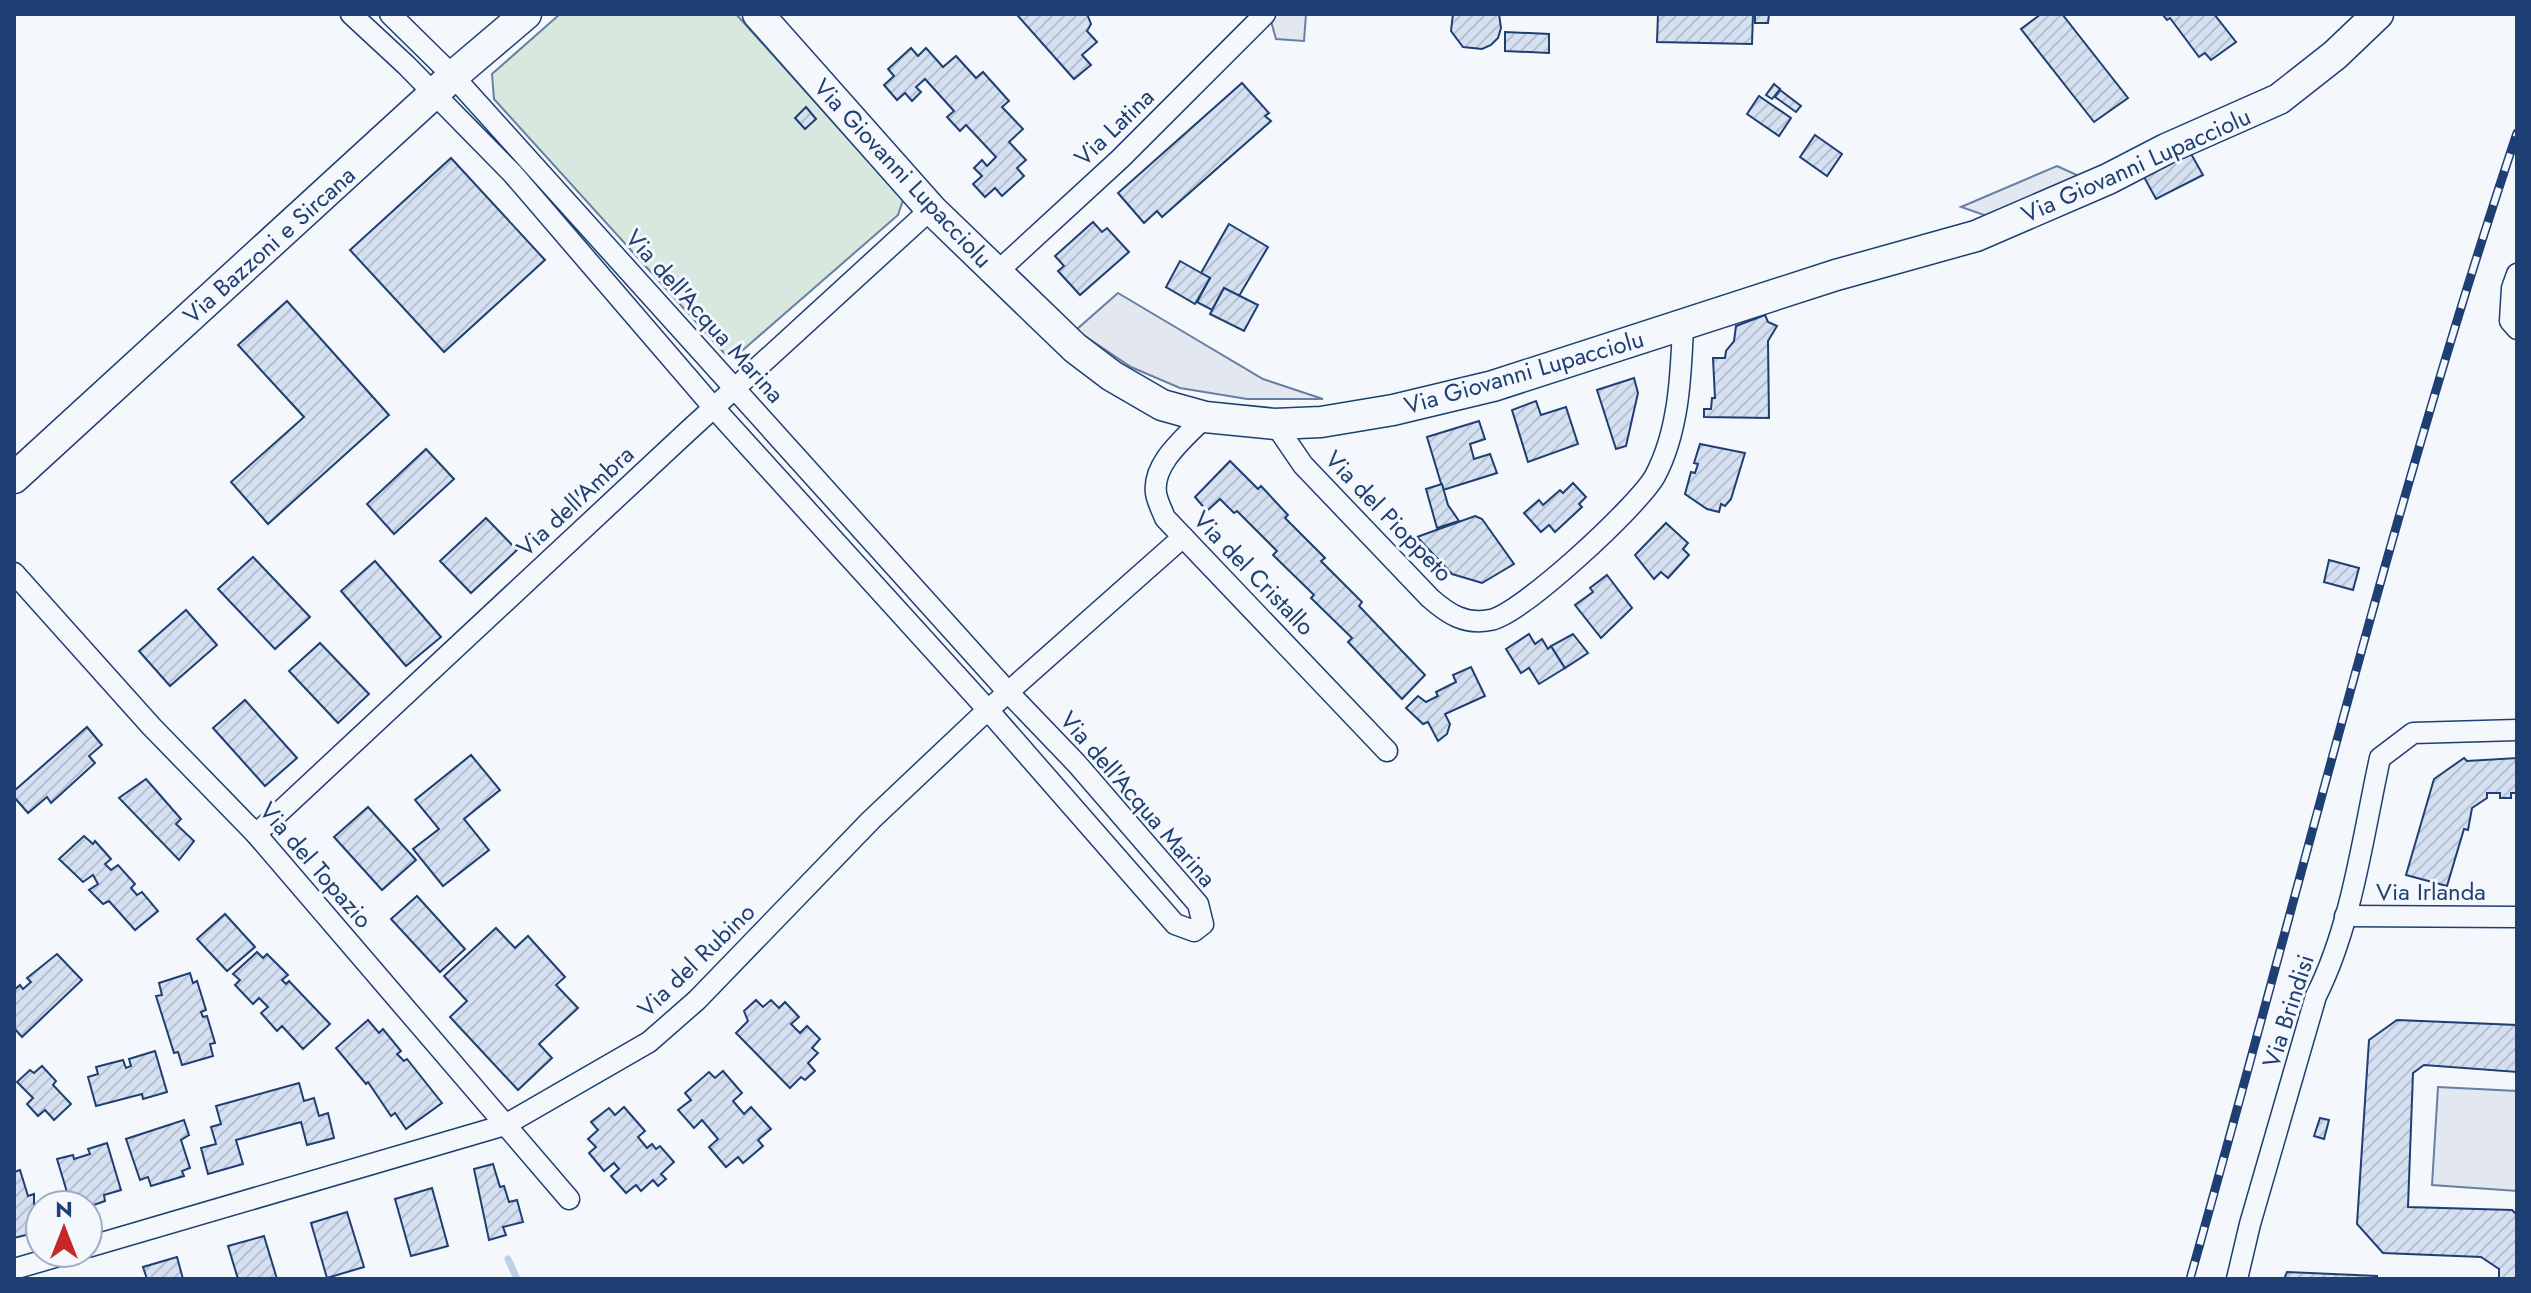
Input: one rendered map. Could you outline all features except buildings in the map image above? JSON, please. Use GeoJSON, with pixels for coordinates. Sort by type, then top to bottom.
{"type":"FeatureCollection","features":[{"type":"Feature","properties":{"kind":"street"},"geometry":{"type":"LineString","coordinates":[[351,14],[443,86]]}},
{"type":"Feature","properties":{"kind":"street"},"geometry":{"type":"LineString","coordinates":[[390,14],[443,86]]}},
{"type":"Feature","properties":{"kind":"street","name":"Via Bazzoni e Sircana"},"geometry":{"type":"LineString","coordinates":[[14,478],[526,14]]}},
{"type":"Feature","properties":{"kind":"street","name":"Via Giovanni Lupacciolu"},"geometry":{"type":"LineString","coordinates":[[758,14],[931,209],[1075,348],[1112,376],[1162,405],[1205,417],[1275,424],[1321,422],[1393,410],[1493,386],[1836,275],[1976,236],[2108,179],[2166,149],[2279,99],[2335,55],[2378,14]]}},
{"type":"Feature","properties":{"kind":"street","name":"Via Latina"},"geometry":{"type":"LineString","coordinates":[[996,273],[1120,159],[1265,14]]}},
{"type":"Feature","properties":{"kind":"street","name":"Via dell'Acqua Marina"},"geometry":{"type":"LineString","coordinates":[[443,86],[736,389],[1008,692],[1077,764],[1198,904],[1203,924],[1194,931],[1175,924],[988,710],[714,408],[513,174],[443,86]]}},
{"type":"Feature","properties":{"kind":"street","name":"Via dell'Ambra"},"geometry":{"type":"LineString","coordinates":[[256,834],[931,209]]}},
{"type":"Feature","properties":{"kind":"street"},"geometry":{"type":"LineString","coordinates":[[2517,274],[2512,288],[2510,321],[2517,329]]}},
{"type":"Feature","properties":{"kind":"street","name":"Via del Pioppeto"},"geometry":{"type":"LineString","coordinates":[[1275,424],[1303,465],[1430,598],[1450,615],[1474,622],[1494,620],[1529,599],[1634,503],[1654,477],[1668,446],[1677,403],[1683,326]]}},
{"type":"Feature","properties":{"kind":"street","name":"Via del Cristallo"},"geometry":{"type":"LineString","coordinates":[[1205,417],[1176,447],[1158,473],[1156,494],[1165,518],[1387,751]]}},
{"type":"Feature","properties":{"kind":"street","name":"Via del Rubino"},"geometry":{"type":"LineString","coordinates":[[104,1242],[505,1125],[649,1042],[697,1000],[871,820],[988,710],[1183,537]]}},
{"type":"Feature","properties":{"kind":"street","name":"Via del Topazio"},"geometry":{"type":"LineString","coordinates":[[14,573],[144,732],[256,834],[569,1199]]}},
{"type":"Feature","properties":{"kind":"street","name":"Via Brindisi"},"geometry":{"type":"LineString","coordinates":[[2237,1279],[2316,996],[2330,969],[2345,916],[2380,758],[2413,733],[2517,730]]}},
{"type":"Feature","properties":{"kind":"street","name":"Via Irlanda"},"geometry":{"type":"LineString","coordinates":[[2345,916],[2517,917]]}},
{"type":"Feature","properties":{"kind":"shaded area"},"geometry":{"type":"Polygon","coordinates":[[[560,14],[736,14],[903,200],[898,215],[736,356],[726,355],[494,99],[492,74],[560,14]]]}},
{"type":"Feature","properties":{"kind":"shaded area"},"geometry":{"type":"Polygon","coordinates":[[[1269,14],[1306,14],[1304,41],[1276,39],[1269,14]]]}},
{"type":"Feature","properties":{"kind":"shaded area"},"geometry":{"type":"Polygon","coordinates":[[[2057,166],[2081,177],[1987,216],[1961,207],[2057,166]]]}},
{"type":"Feature","properties":{"kind":"shaded area"},"geometry":{"type":"Polygon","coordinates":[[[1118,293],[1263,379],[1323,399],[1247,399],[1180,388],[1131,367],[1076,330],[1118,293]]]}},
{"type":"Feature","properties":{"kind":"shaded area"},"geometry":{"type":"Polygon","coordinates":[[[2438,1087],[2517,1091],[2517,1191],[2432,1185],[2438,1087]]]}},
{"type":"Feature","properties":{"kind":"waterway"},"geometry":{"type":"LineString","coordinates":[[508,1259],[517,1279]]}},
{"type":"Feature","properties":{"kind":"railway"},"geometry":{"type":"LineString","coordinates":[[2190,1279],[2428,417],[2517,133]]}}]}
